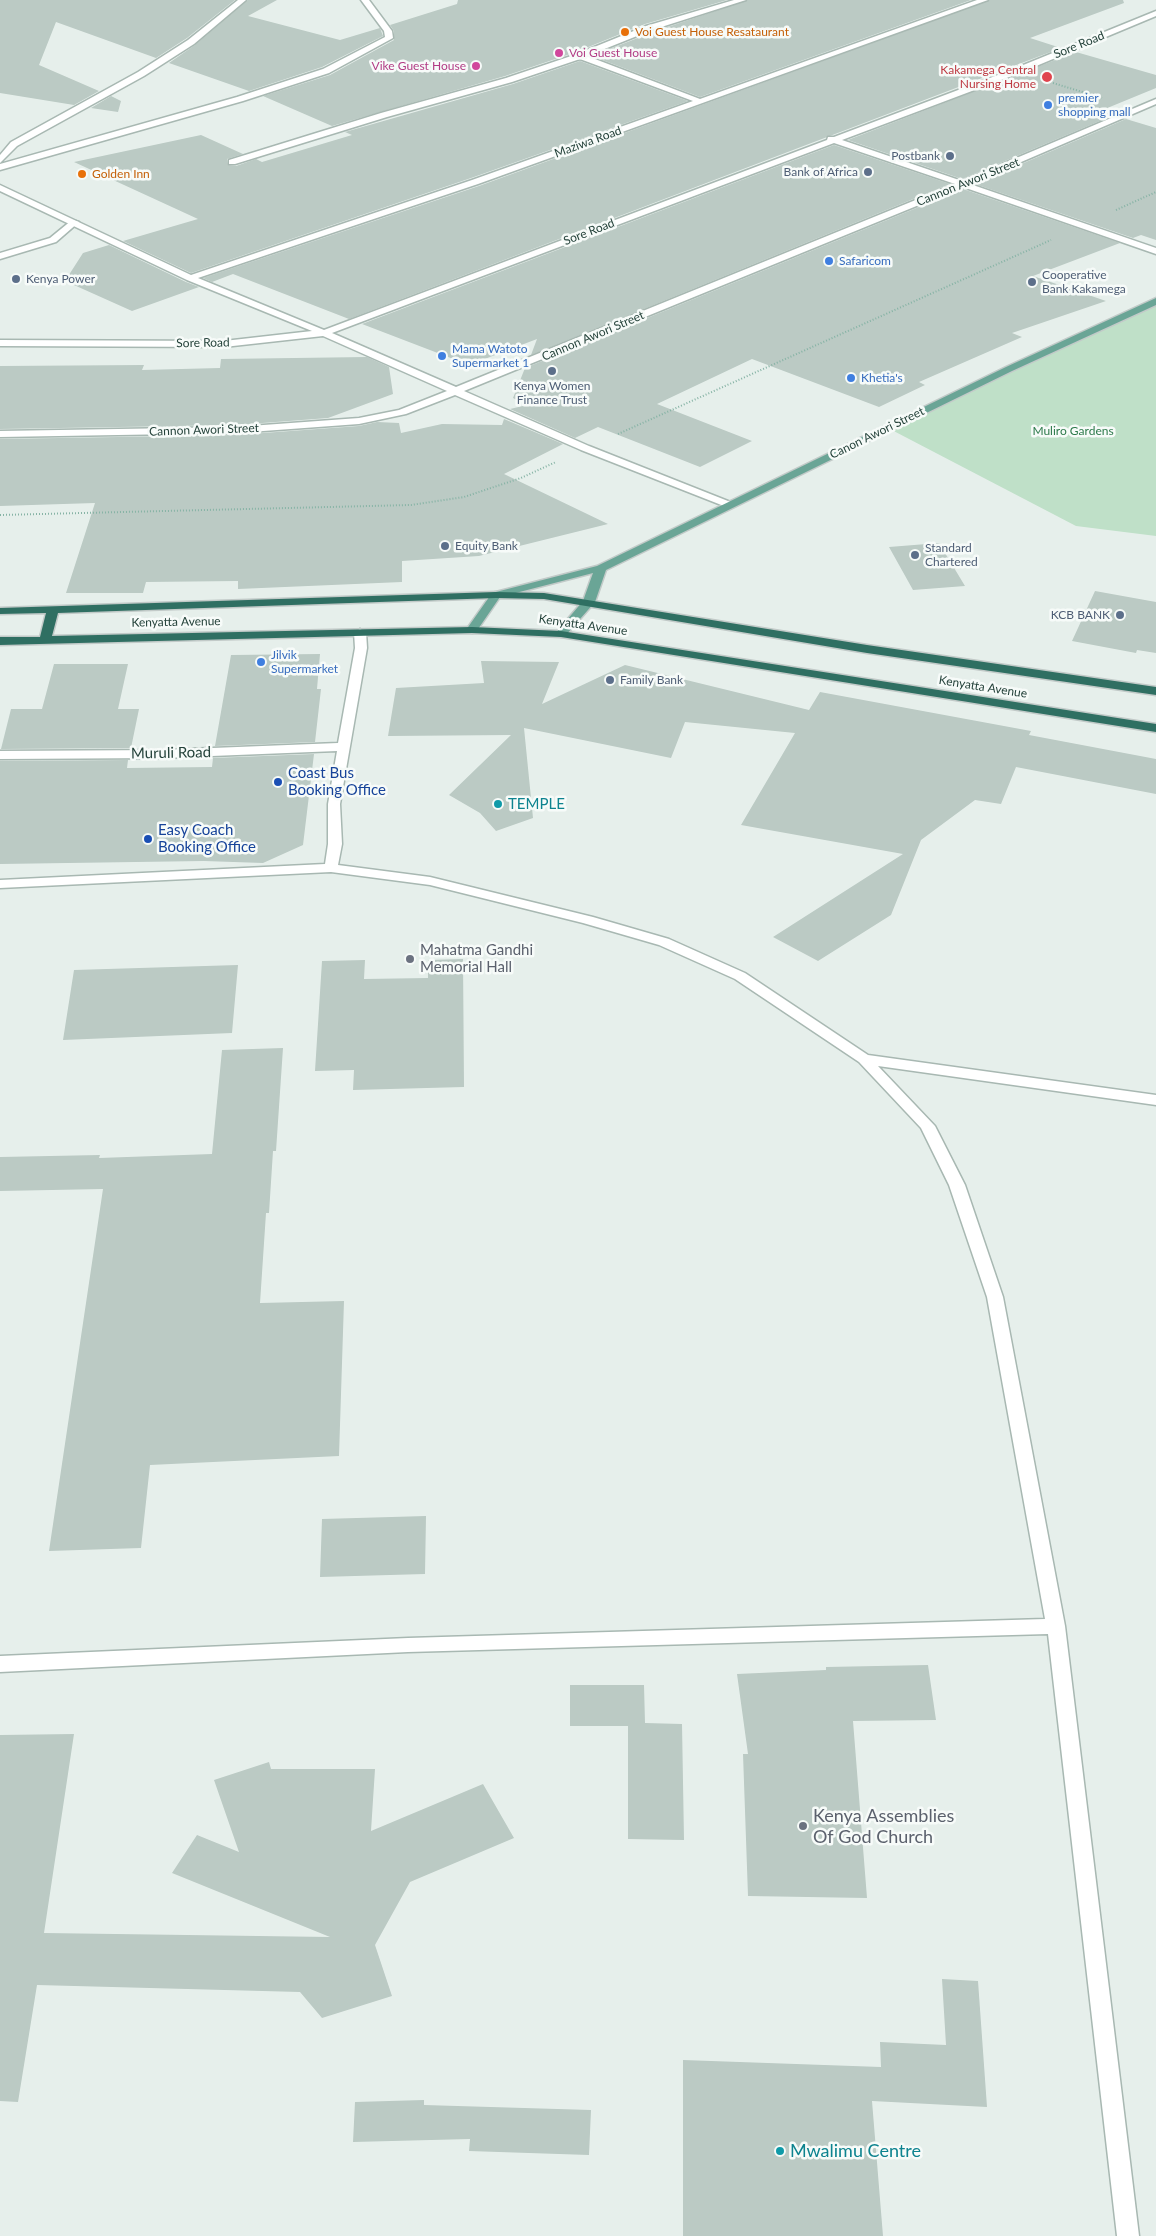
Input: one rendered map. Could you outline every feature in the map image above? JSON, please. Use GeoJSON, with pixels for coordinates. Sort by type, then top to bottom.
{"type":"FeatureCollection","features":[{"type":"Feature","properties":{"kind":"highway","name":"Kenyatta Avenue"},"geometry":{"type":"LineString","coordinates":[[0,611],[496,595],[544,596],[867,649],[1156,691]]}},
{"type":"Feature","properties":{"kind":"highway"},"geometry":{"type":"LineString","coordinates":[[45,639],[53,609]]}},
{"type":"Feature","properties":{"kind":"highway","name":"Kenyatta Avenue"},"geometry":{"type":"LineString","coordinates":[[0,641],[472,630],[560,634],[1156,728]]}},
{"type":"Feature","properties":{"kind":"main road","name":"Canon Awori Street"},"geometry":{"type":"LineString","coordinates":[[496,595],[601,568],[1009,369],[1156,301]]}},
{"type":"Feature","properties":{"kind":"main road"},"geometry":{"type":"LineString","coordinates":[[560,634],[589,602],[601,568]]}},
{"type":"Feature","properties":{"kind":"main road"},"geometry":{"type":"LineString","coordinates":[[472,630],[496,595]]}},
{"type":"Feature","properties":{"kind":"street"},"geometry":{"type":"LineString","coordinates":[[0,160],[14,144],[141,74],[192,42],[242,0]]}},
{"type":"Feature","properties":{"kind":"street"},"geometry":{"type":"LineString","coordinates":[[0,167],[240,99],[326,71],[389,38],[388,31],[365,0]]}},
{"type":"Feature","properties":{"kind":"street"},"geometry":{"type":"LineString","coordinates":[[232,162],[509,80],[580,56],[649,28],[742,0]]}},
{"type":"Feature","properties":{"kind":"street","name":"Maziwa Road"},"geometry":{"type":"LineString","coordinates":[[190,278],[475,182],[984,0]]}},
{"type":"Feature","properties":{"kind":"street","name":"Sore Road"},"geometry":{"type":"LineString","coordinates":[[0,343],[224,344],[324,332],[831,139],[1014,72],[1156,13]]}},
{"type":"Feature","properties":{"kind":"street"},"geometry":{"type":"LineString","coordinates":[[580,56],[702,102]]}},
{"type":"Feature","properties":{"kind":"street","name":"Cannon Awori Street"},"geometry":{"type":"LineString","coordinates":[[0,434],[236,430],[359,421],[402,412],[456,392],[963,184],[1156,101]]}},
{"type":"Feature","properties":{"kind":"street"},"geometry":{"type":"LineString","coordinates":[[831,139],[1156,251]]}},
{"type":"Feature","properties":{"kind":"street"},"geometry":{"type":"LineString","coordinates":[[0,188],[190,278],[324,332],[585,448],[729,505]]}},
{"type":"Feature","properties":{"kind":"street"},"geometry":{"type":"LineString","coordinates":[[0,256],[53,240],[75,222]]}},
{"type":"Feature","properties":{"kind":"street"},"geometry":{"type":"LineString","coordinates":[[331,868],[335,844],[334,804],[360,648],[360,632]]}},
{"type":"Feature","properties":{"kind":"street","name":"Muruli Road"},"geometry":{"type":"LineString","coordinates":[[0,755],[162,754],[342,747]]}},
{"type":"Feature","properties":{"kind":"street"},"geometry":{"type":"LineString","coordinates":[[0,884],[331,868],[430,881],[588,920],[664,942],[740,976],[864,1059],[927,1126],[957,1185],[992,1288],[1056,1626],[1128,2236]]}},
{"type":"Feature","properties":{"kind":"street"},"geometry":{"type":"LineString","coordinates":[[864,1059],[1156,1100]]}},
{"type":"Feature","properties":{"kind":"street"},"geometry":{"type":"LineString","coordinates":[[0,1664],[408,1645],[1056,1626]]}},
{"type":"Feature","properties":{"kind":"path"},"geometry":{"type":"LineString","coordinates":[[1014,72],[1139,108]]}},
{"type":"Feature","properties":{"kind":"path"},"geometry":{"type":"LineString","coordinates":[[0,515],[419,504],[464,497],[521,478],[1156,192]]}},
{"type":"Feature","properties":{"kind":"green space","name":"Muliro Gardens"},"geometry":{"type":"Polygon","coordinates":[[[1156,300],[1156,536],[1076,526],[886,427],[1156,300]]]}},
{"type":"Feature","properties":{"kind":"building"},"geometry":{"type":"Polygon","coordinates":[[[0,0],[235,0],[187,38],[156,58],[56,22],[39,65],[99,91],[74,105],[0,93],[0,0]]]}},
{"type":"Feature","properties":{"kind":"building"},"geometry":{"type":"Polygon","coordinates":[[[248,0],[277,0],[248,16],[340,40],[380,28],[383,36],[322,67],[249,91],[169,63],[195,45],[248,0]]]}},
{"type":"Feature","properties":{"kind":"building"},"geometry":{"type":"Polygon","coordinates":[[[458,0],[727,0],[645,24],[576,52],[505,76],[332,126],[263,96],[330,75],[394,40],[394,31],[390,25],[457,4],[458,0]]]}},
{"type":"Feature","properties":{"kind":"building"},"geometry":{"type":"Polygon","coordinates":[[[748,0],[971,0],[700,97],[592,56],[653,32],[748,0]]]}},
{"type":"Feature","properties":{"kind":"building"},"geometry":{"type":"Polygon","coordinates":[[[990,0],[1123,0],[1124,3],[1030,38],[1061,48],[349,319],[233,274],[212,282],[203,278],[479,186],[990,0]]]}},
{"type":"Feature","properties":{"kind":"building"},"geometry":{"type":"Polygon","coordinates":[[[1076,52],[1156,75],[1156,88],[1100,111],[1114,115],[962,179],[848,140],[1076,52]]]}},
{"type":"Feature","properties":{"kind":"building"},"geometry":{"type":"Polygon","coordinates":[[[580,61],[688,101],[471,178],[191,273],[123,241],[198,219],[74,162],[201,135],[243,154],[227,159],[228,165],[236,166],[256,159],[262,162],[352,135],[345,132],[513,84],[580,61]]]}},
{"type":"Feature","properties":{"kind":"building"},"geometry":{"type":"Polygon","coordinates":[[[111,96],[121,101],[118,112],[91,108],[111,96]]]}},
{"type":"Feature","properties":{"kind":"building"},"geometry":{"type":"Polygon","coordinates":[[[1126,119],[1156,128],[1156,240],[1141,235],[1133,238],[975,184],[1126,119]]]}},
{"type":"Feature","properties":{"kind":"building"},"geometry":{"type":"Polygon","coordinates":[[[834,145],[950,184],[531,355],[537,339],[469,365],[362,324],[834,145]]]}},
{"type":"Feature","properties":{"kind":"building"},"geometry":{"type":"Polygon","coordinates":[[[963,189],[1120,243],[1033,276],[1106,301],[1012,333],[1022,337],[919,382],[925,385],[879,407],[752,359],[657,404],[752,441],[700,467],[598,427],[575,438],[510,409],[527,405],[513,398],[525,368],[963,189]]]}},
{"type":"Feature","properties":{"kind":"building"},"geometry":{"type":"Polygon","coordinates":[[[109,245],[199,287],[132,311],[65,281],[83,253],[109,245]]]}},
{"type":"Feature","properties":{"kind":"building"},"geometry":{"type":"Polygon","coordinates":[[[367,357],[389,367],[393,394],[328,418],[236,425],[0,429],[0,366],[144,365],[142,370],[220,368],[221,359],[367,357]]]}},
{"type":"Feature","properties":{"kind":"building"},"geometry":{"type":"Polygon","coordinates":[[[504,419],[563,444],[504,474],[608,524],[479,556],[402,561],[402,582],[238,589],[238,581],[146,582],[143,593],[66,593],[95,503],[0,506],[0,439],[236,435],[359,426],[377,422],[399,423],[401,433],[442,424],[502,425],[504,419]]]}},
{"type":"Feature","properties":{"kind":"building"},"geometry":{"type":"Polygon","coordinates":[[[939,543],[965,586],[913,590],[889,547],[939,543]]]}},
{"type":"Feature","properties":{"kind":"building","name":"KCB BANK"},"geometry":{"type":"Polygon","coordinates":[[[1095,591],[1156,602],[1156,653],[1137,650],[1136,653],[1072,641],[1095,591]]]}},
{"type":"Feature","properties":{"kind":"building"},"geometry":{"type":"Polygon","coordinates":[[[320,654],[317,689],[321,689],[315,742],[215,746],[231,655],[320,654]]]}},
{"type":"Feature","properties":{"kind":"building"},"geometry":{"type":"Polygon","coordinates":[[[481,661],[559,662],[542,704],[625,665],[809,710],[820,692],[1031,731],[1029,735],[1156,759],[1156,794],[1016,767],[1001,804],[975,800],[921,840],[891,915],[818,961],[773,937],[903,854],[741,825],[795,733],[685,722],[671,758],[524,728],[533,818],[496,831],[480,813],[449,795],[511,735],[388,736],[396,688],[484,683],[481,661]]]}},
{"type":"Feature","properties":{"kind":"building"},"geometry":{"type":"Polygon","coordinates":[[[54,664],[128,664],[118,709],[139,709],[131,748],[1,749],[11,709],[42,709],[54,664]]]}},
{"type":"Feature","properties":{"kind":"building"},"geometry":{"type":"Polygon","coordinates":[[[314,754],[303,845],[263,863],[204,861],[0,864],[0,761],[128,760],[127,768],[212,767],[213,758],[314,754]]]}},
{"type":"Feature","properties":{"kind":"building"},"geometry":{"type":"Polygon","coordinates":[[[463,959],[464,1087],[353,1090],[354,1070],[315,1071],[322,961],[365,960],[364,979],[428,978],[428,960],[463,959]]]}},
{"type":"Feature","properties":{"kind":"building"},"geometry":{"type":"Polygon","coordinates":[[[238,965],[232,1033],[63,1040],[74,970],[238,965]]]}},
{"type":"Feature","properties":{"kind":"building"},"geometry":{"type":"Polygon","coordinates":[[[283,1048],[276,1151],[273,1151],[269,1213],[266,1213],[260,1303],[344,1301],[339,1456],[150,1465],[141,1548],[49,1551],[103,1189],[0,1191],[0,1157],[100,1155],[99,1158],[212,1154],[222,1050],[283,1048]]]}},
{"type":"Feature","properties":{"kind":"building"},"geometry":{"type":"Polygon","coordinates":[[[426,1516],[425,1574],[320,1577],[322,1519],[426,1516]]]}},
{"type":"Feature","properties":{"kind":"building"},"geometry":{"type":"Polygon","coordinates":[[[928,1665],[936,1720],[853,1721],[867,1898],[748,1896],[743,1754],[748,1754],[737,1674],[826,1670],[826,1667],[928,1665]]]}},
{"type":"Feature","properties":{"kind":"building"},"geometry":{"type":"Polygon","coordinates":[[[570,1685],[644,1685],[645,1723],[682,1724],[684,1840],[628,1839],[628,1726],[570,1726],[570,1685]]]}},
{"type":"Feature","properties":{"kind":"building"},"geometry":{"type":"Polygon","coordinates":[[[74,1734],[44,1933],[330,1937],[172,1873],[197,1835],[239,1852],[214,1780],[269,1762],[271,1769],[375,1769],[371,1831],[483,1784],[514,1838],[410,1882],[375,1945],[392,1996],[322,2018],[300,1992],[37,1985],[18,2102],[0,2101],[0,1735],[74,1734]]]}},
{"type":"Feature","properties":{"kind":"building","name":"Mwalimu Centre"},"geometry":{"type":"Polygon","coordinates":[[[942,1979],[978,1981],[987,2107],[872,2101],[883,2236],[683,2236],[683,2060],[881,2067],[880,2042],[946,2045],[942,1979]]]}},
{"type":"Feature","properties":{"kind":"building"},"geometry":{"type":"Polygon","coordinates":[[[424,2100],[424,2105],[591,2110],[589,2155],[469,2151],[470,2139],[353,2142],[355,2102],[424,2100]]]}},
{"type":"Feature","properties":{"kind":"place","name":"Voi Guest House Resataurant"},"geometry":{"type":"Point","coordinates":[625,32]}},
{"type":"Feature","properties":{"kind":"place","name":"Voi Guest House"},"geometry":{"type":"Point","coordinates":[559,53]}},
{"type":"Feature","properties":{"kind":"place","name":"Vike Guest House"},"geometry":{"type":"Point","coordinates":[476,66]}},
{"type":"Feature","properties":{"kind":"place","name":"Kakamega Central Nursing Home"},"geometry":{"type":"Point","coordinates":[1047,77]}},
{"type":"Feature","properties":{"kind":"place","name":"premier shopping mall"},"geometry":{"type":"Point","coordinates":[1048,105]}},
{"type":"Feature","properties":{"kind":"place","name":"Postbank"},"geometry":{"type":"Point","coordinates":[950,156]}},
{"type":"Feature","properties":{"kind":"place","name":"Bank of Africa"},"geometry":{"type":"Point","coordinates":[868,172]}},
{"type":"Feature","properties":{"kind":"place","name":"Golden Inn"},"geometry":{"type":"Point","coordinates":[82,174]}},
{"type":"Feature","properties":{"kind":"place","name":"Safaricom"},"geometry":{"type":"Point","coordinates":[829,261]}},
{"type":"Feature","properties":{"kind":"place","name":"Kenya Power"},"geometry":{"type":"Point","coordinates":[16,279]}},
{"type":"Feature","properties":{"kind":"place","name":"Cooperative Bank Kakamega"},"geometry":{"type":"Point","coordinates":[1032,282]}},
{"type":"Feature","properties":{"kind":"place","name":"Mama Watoto Supermarket 1"},"geometry":{"type":"Point","coordinates":[442,356]}},
{"type":"Feature","properties":{"kind":"place","name":"Kenya Women Finance Trust"},"geometry":{"type":"Point","coordinates":[552,371]}},
{"type":"Feature","properties":{"kind":"place","name":"Khetia's"},"geometry":{"type":"Point","coordinates":[851,378]}},
{"type":"Feature","properties":{"kind":"place","name":"Equity Bank"},"geometry":{"type":"Point","coordinates":[445,546]}},
{"type":"Feature","properties":{"kind":"place","name":"Standard Chartered"},"geometry":{"type":"Point","coordinates":[915,555]}},
{"type":"Feature","properties":{"kind":"place","name":"KCB BANK"},"geometry":{"type":"Point","coordinates":[1120,615]}},
{"type":"Feature","properties":{"kind":"place","name":"Jilvik Supermarket"},"geometry":{"type":"Point","coordinates":[261,662]}},
{"type":"Feature","properties":{"kind":"place","name":"Family Bank"},"geometry":{"type":"Point","coordinates":[610,680]}},
{"type":"Feature","properties":{"kind":"place","name":"Coast Bus Booking Office"},"geometry":{"type":"Point","coordinates":[278,782]}},
{"type":"Feature","properties":{"kind":"place","name":"TEMPLE"},"geometry":{"type":"Point","coordinates":[498,804]}},
{"type":"Feature","properties":{"kind":"place","name":"Easy Coach Booking Office"},"geometry":{"type":"Point","coordinates":[148,839]}},
{"type":"Feature","properties":{"kind":"place","name":"Mahatma Gandhi Memorial Hall"},"geometry":{"type":"Point","coordinates":[410,959]}},
{"type":"Feature","properties":{"kind":"place","name":"Kenya Assemblies Of God Church"},"geometry":{"type":"Point","coordinates":[803,1826]}},
{"type":"Feature","properties":{"kind":"place","name":"Mwalimu Centre"},"geometry":{"type":"Point","coordinates":[780,2151]}}]}
